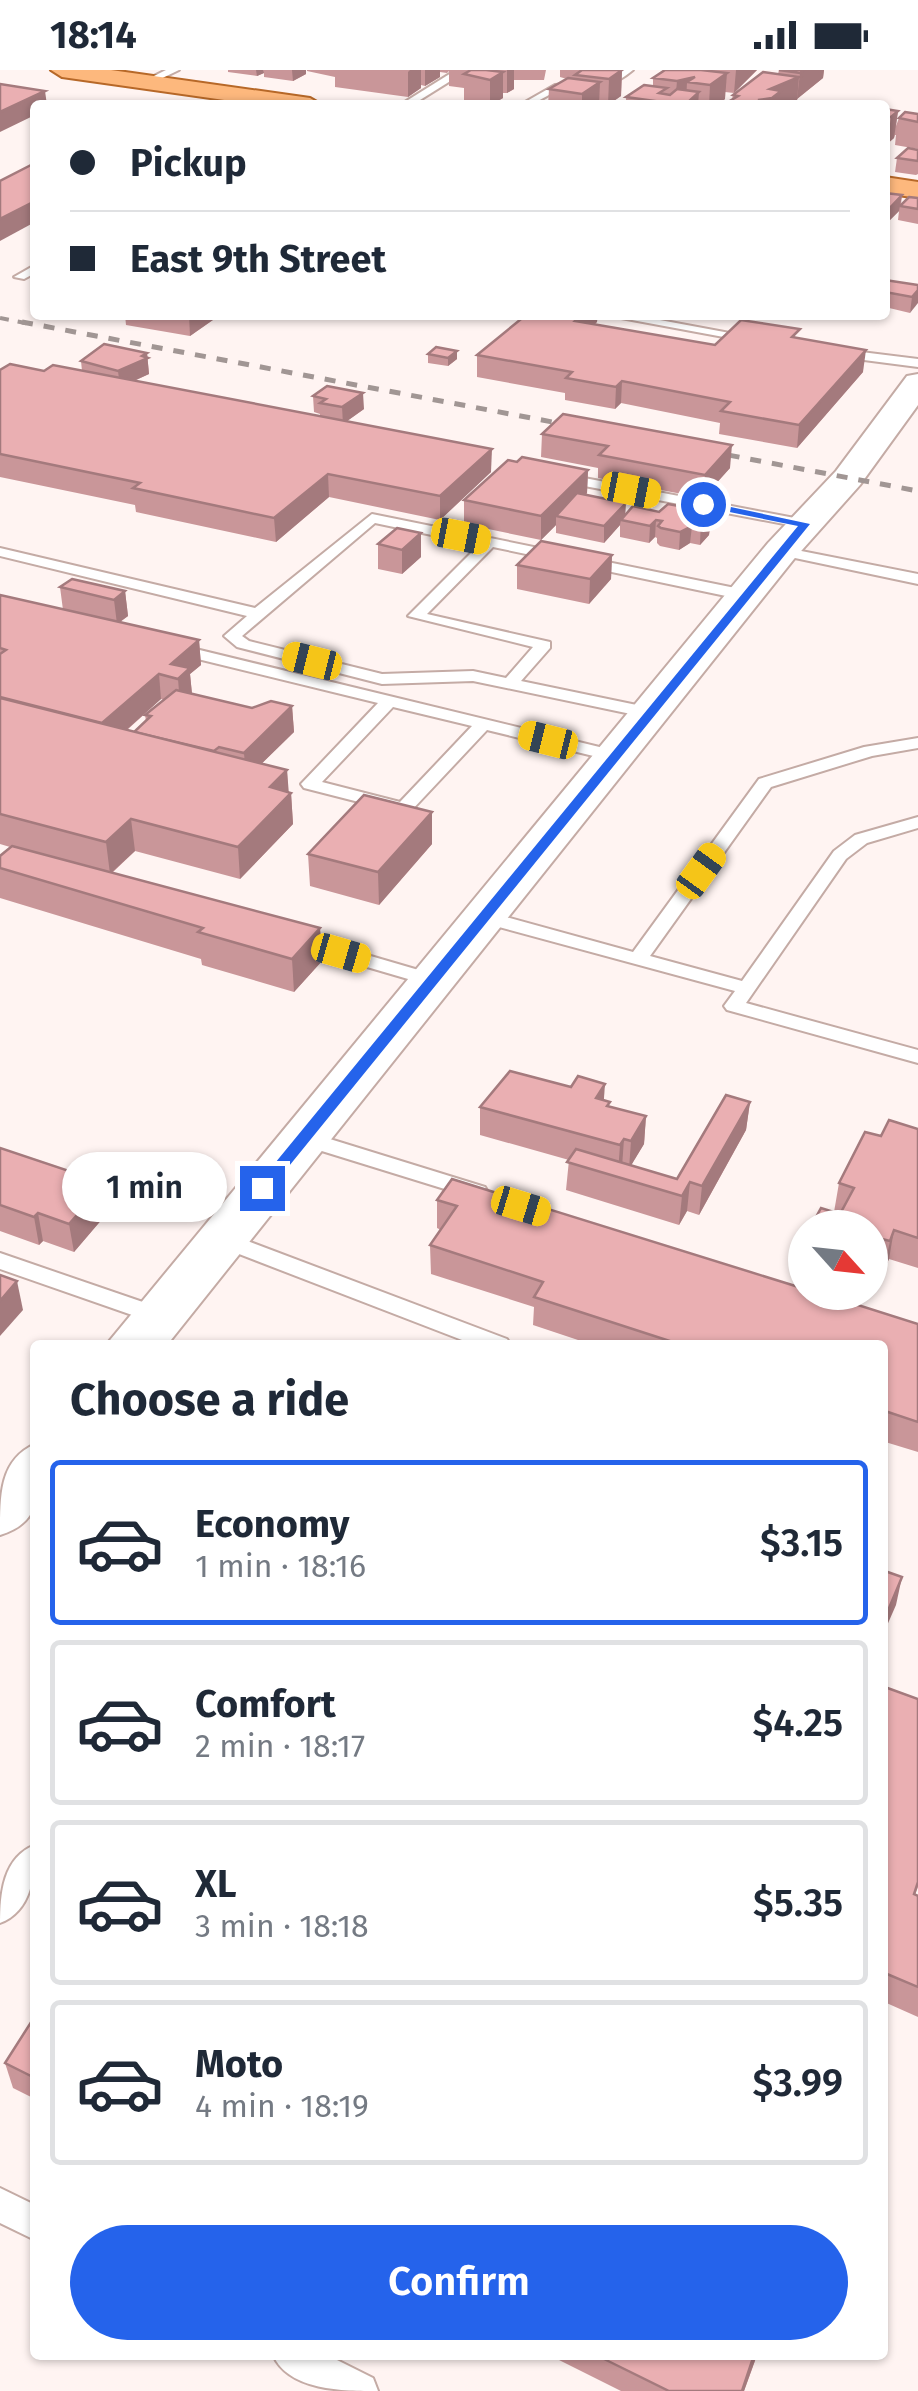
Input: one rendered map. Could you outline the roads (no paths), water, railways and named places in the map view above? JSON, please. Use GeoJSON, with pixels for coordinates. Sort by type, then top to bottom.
{"type":"FeatureCollection","features":[{"type":"Feature","properties":{"kind":"main road"},"geometry":{"type":"LineString","coordinates":[[62,70],[113,73],[148,82],[275,100]]}},
{"type":"Feature","properties":{"kind":"main road"},"geometry":{"type":"LineString","coordinates":[[890,186],[918,190]]}},
{"type":"Feature","properties":{"kind":"street"},"geometry":{"type":"LineString","coordinates":[[146,1331],[745,595],[848,478],[918,383]]}},
{"type":"Feature","properties":{"kind":"lane"},"geometry":{"type":"LineString","coordinates":[[148,82],[174,70]]}},
{"type":"Feature","properties":{"kind":"lane"},"geometry":{"type":"LineString","coordinates":[[413,100],[463,70]]}},
{"type":"Feature","properties":{"kind":"lane"},"geometry":{"type":"LineString","coordinates":[[534,100],[558,87],[607,84],[628,70]]}},
{"type":"Feature","properties":{"kind":"lane"},"geometry":{"type":"LineString","coordinates":[[20,276],[30,271]]}},
{"type":"Feature","properties":{"kind":"lane"},"geometry":{"type":"LineString","coordinates":[[641,320],[780,343]]}},
{"type":"Feature","properties":{"kind":"lane"},"geometry":{"type":"LineString","coordinates":[[818,349],[918,362]]}},
{"type":"Feature","properties":{"kind":"lane"},"geometry":{"type":"LineString","coordinates":[[540,474],[793,538],[918,580]]}},
{"type":"Feature","properties":{"kind":"lane"},"geometry":{"type":"LineString","coordinates":[[650,713],[474,676],[382,679],[243,644],[232,636],[372,518],[745,595]]}},
{"type":"Feature","properties":{"kind":"lane"},"geometry":{"type":"LineString","coordinates":[[490,542],[416,616],[544,645],[510,683]]}},
{"type":"Feature","properties":{"kind":"lane"},"geometry":{"type":"LineString","coordinates":[[0,552],[259,614]]}},
{"type":"Feature","properties":{"kind":"lane"},"geometry":{"type":"LineString","coordinates":[[150,643],[614,756]]}},
{"type":"Feature","properties":{"kind":"lane"},"geometry":{"type":"LineString","coordinates":[[389,701],[310,784],[404,808],[483,724]]}},
{"type":"Feature","properties":{"kind":"lane"},"geometry":{"type":"LineString","coordinates":[[638,959],[764,783],[870,750],[918,743]]}},
{"type":"Feature","properties":{"kind":"lane"},"geometry":{"type":"LineString","coordinates":[[918,822],[872,834],[840,854],[734,1006],[918,1058]]}},
{"type":"Feature","properties":{"kind":"lane"},"geometry":{"type":"LineString","coordinates":[[484,917],[746,988]]}},
{"type":"Feature","properties":{"kind":"lane"},"geometry":{"type":"LineString","coordinates":[[266,931],[432,980]]}},
{"type":"Feature","properties":{"kind":"lane"},"geometry":{"type":"LineString","coordinates":[[304,1138],[506,1201]]}},
{"type":"Feature","properties":{"kind":"lane"},"geometry":{"type":"LineString","coordinates":[[221,1239],[486,1340]]}},
{"type":"Feature","properties":{"kind":"lane"},"geometry":{"type":"LineString","coordinates":[[0,1262],[146,1331]]}},
{"type":"Feature","properties":{"kind":"lane"},"geometry":{"type":"LineString","coordinates":[[0,1908],[30,1865]]}},
{"type":"Feature","properties":{"kind":"lane"},"geometry":{"type":"LineString","coordinates":[[0,2204],[30,2220]]}},
{"type":"Feature","properties":{"kind":"lane"},"geometry":{"type":"LineString","coordinates":[[301,2360],[360,2391]]}},
{"type":"Feature","properties":{"kind":"railway"},"geometry":{"type":"LineString","coordinates":[[0,318],[35,325]]}},
{"type":"Feature","properties":{"kind":"railway"},"geometry":{"type":"LineString","coordinates":[[22,322],[579,427]]}},
{"type":"Feature","properties":{"kind":"railway"},"geometry":{"type":"LineString","coordinates":[[707,451],[918,491]]}}]}
